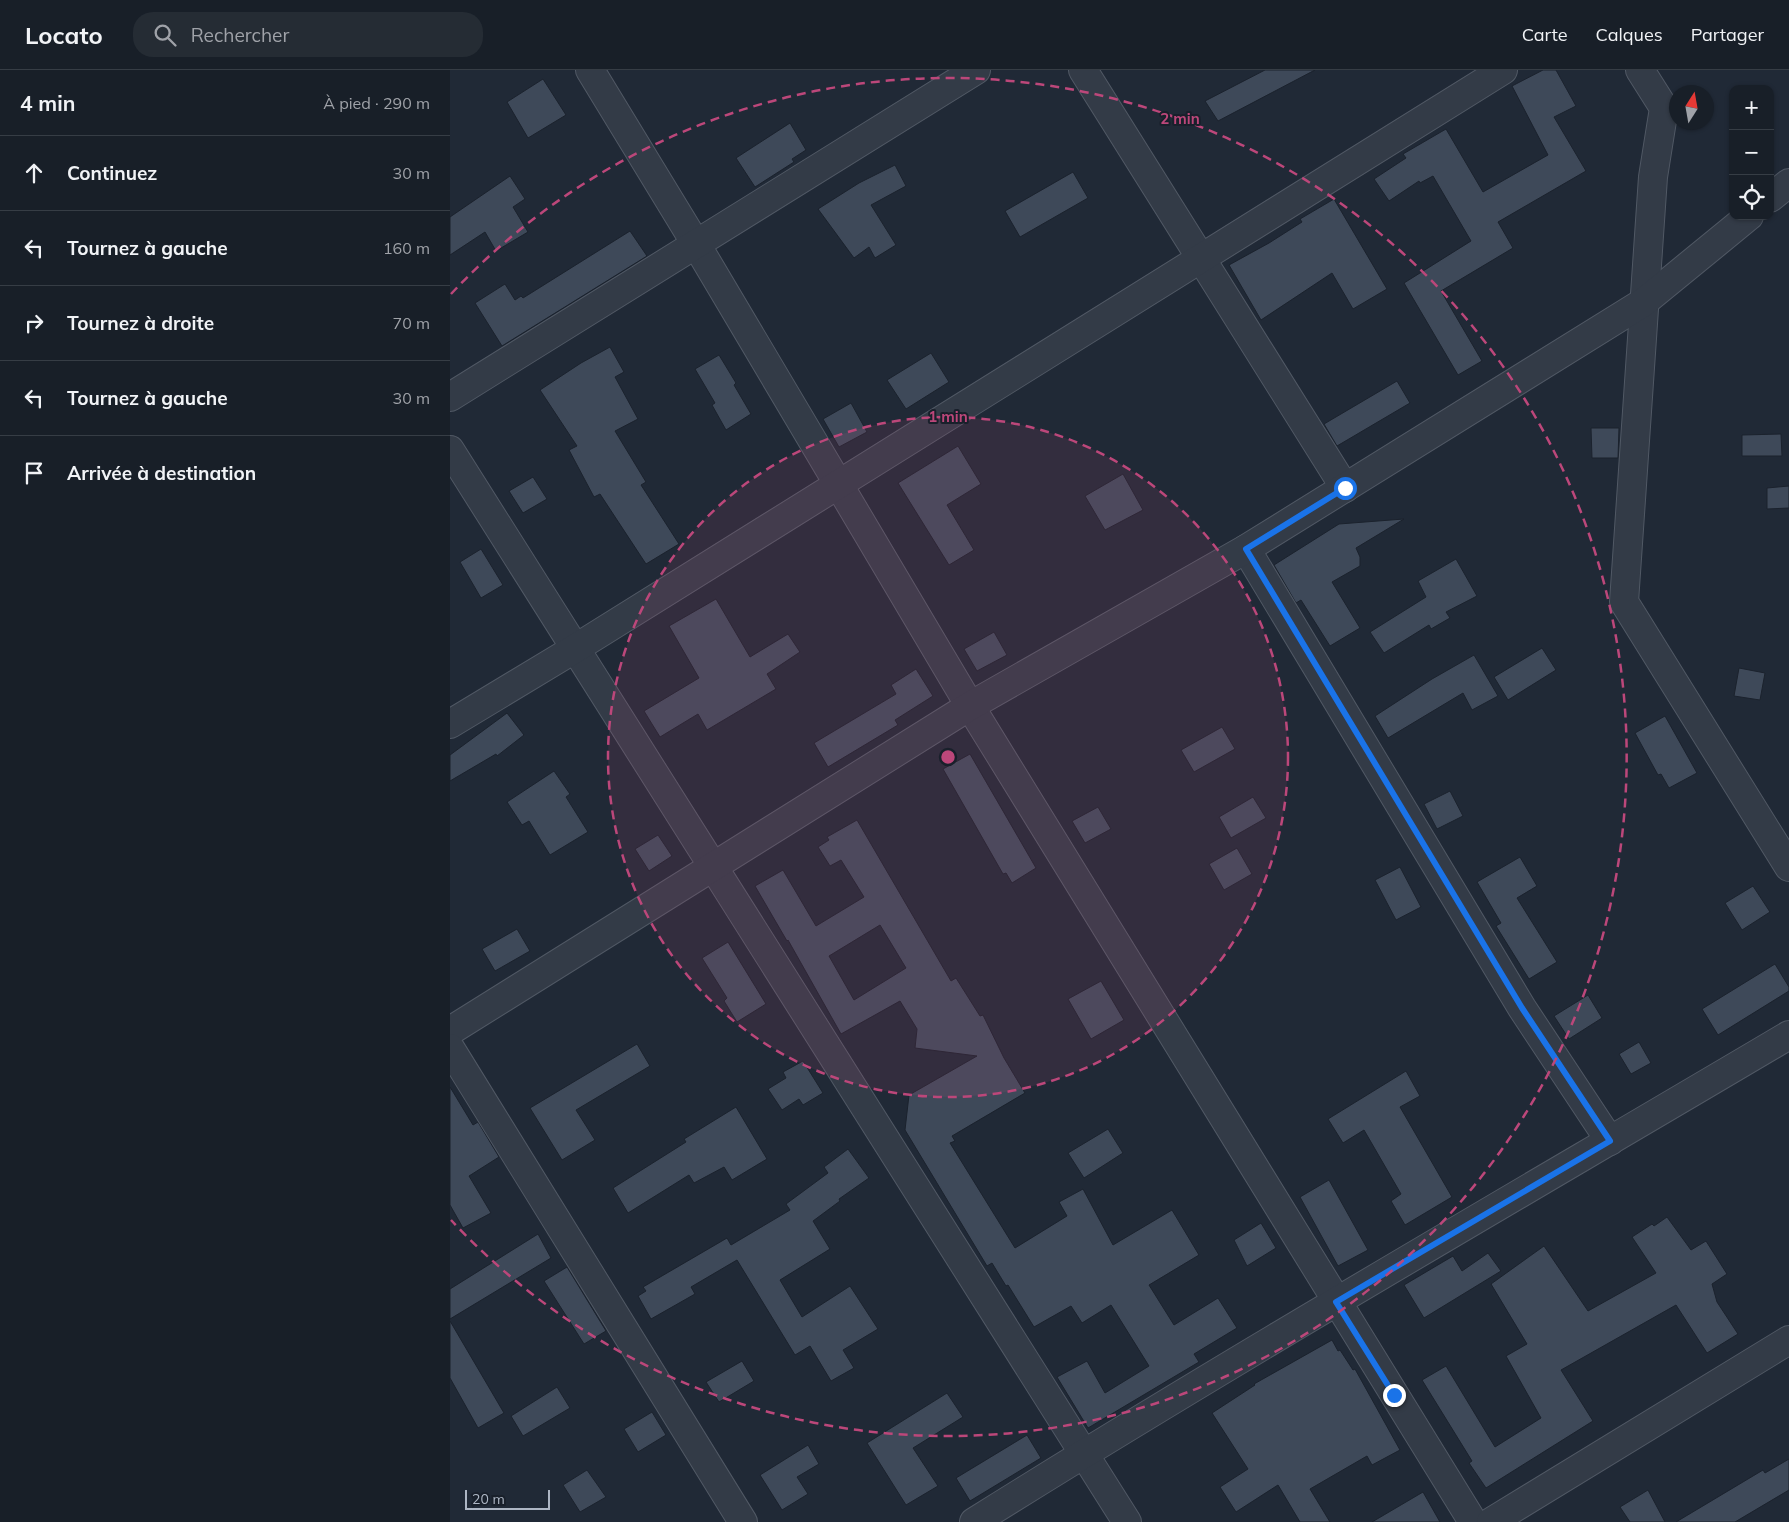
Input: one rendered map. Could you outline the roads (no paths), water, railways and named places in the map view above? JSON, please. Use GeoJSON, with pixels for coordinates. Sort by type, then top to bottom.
{"type":"FeatureCollection","features":[{"type":"Feature","properties":{"kind":"street"},"geometry":{"type":"LineString","coordinates":[[590,70],[696,244],[970,706],[1473,1522]]}},
{"type":"Feature","properties":{"kind":"street"},"geometry":{"type":"LineString","coordinates":[[450,397],[976,70]]}},
{"type":"Feature","properties":{"kind":"street"},"geometry":{"type":"LineString","coordinates":[[1083,70],[1345,488]]}},
{"type":"Feature","properties":{"kind":"street"},"geometry":{"type":"LineString","coordinates":[[450,724],[839,485],[1503,70]]}},
{"type":"Feature","properties":{"kind":"street"},"geometry":{"type":"LineString","coordinates":[[1640,70],[1664,108],[1653,177],[1624,602],[1789,867]]}},
{"type":"Feature","properties":{"kind":"street"},"geometry":{"type":"LineString","coordinates":[[1774,195],[1789,183]]}},
{"type":"Feature","properties":{"kind":"street"},"geometry":{"type":"LineString","coordinates":[[450,1030],[970,706],[1246,549],[1644,302],[1743,220]]}},
{"type":"Feature","properties":{"kind":"street"},"geometry":{"type":"LineString","coordinates":[[450,450],[1127,1522]]}},
{"type":"Feature","properties":{"kind":"street"},"geometry":{"type":"LineString","coordinates":[[1246,549],[1522,1008],[1610,1141]]}},
{"type":"Feature","properties":{"kind":"street"},"geometry":{"type":"LineString","coordinates":[[974,1522],[1084,1453],[1336,1302],[1789,1035]]}},
{"type":"Feature","properties":{"kind":"street"},"geometry":{"type":"LineString","coordinates":[[450,1048],[743,1522]]}},
{"type":"Feature","properties":{"kind":"street"},"geometry":{"type":"LineString","coordinates":[[1490,1522],[1789,1340]]}}]}
